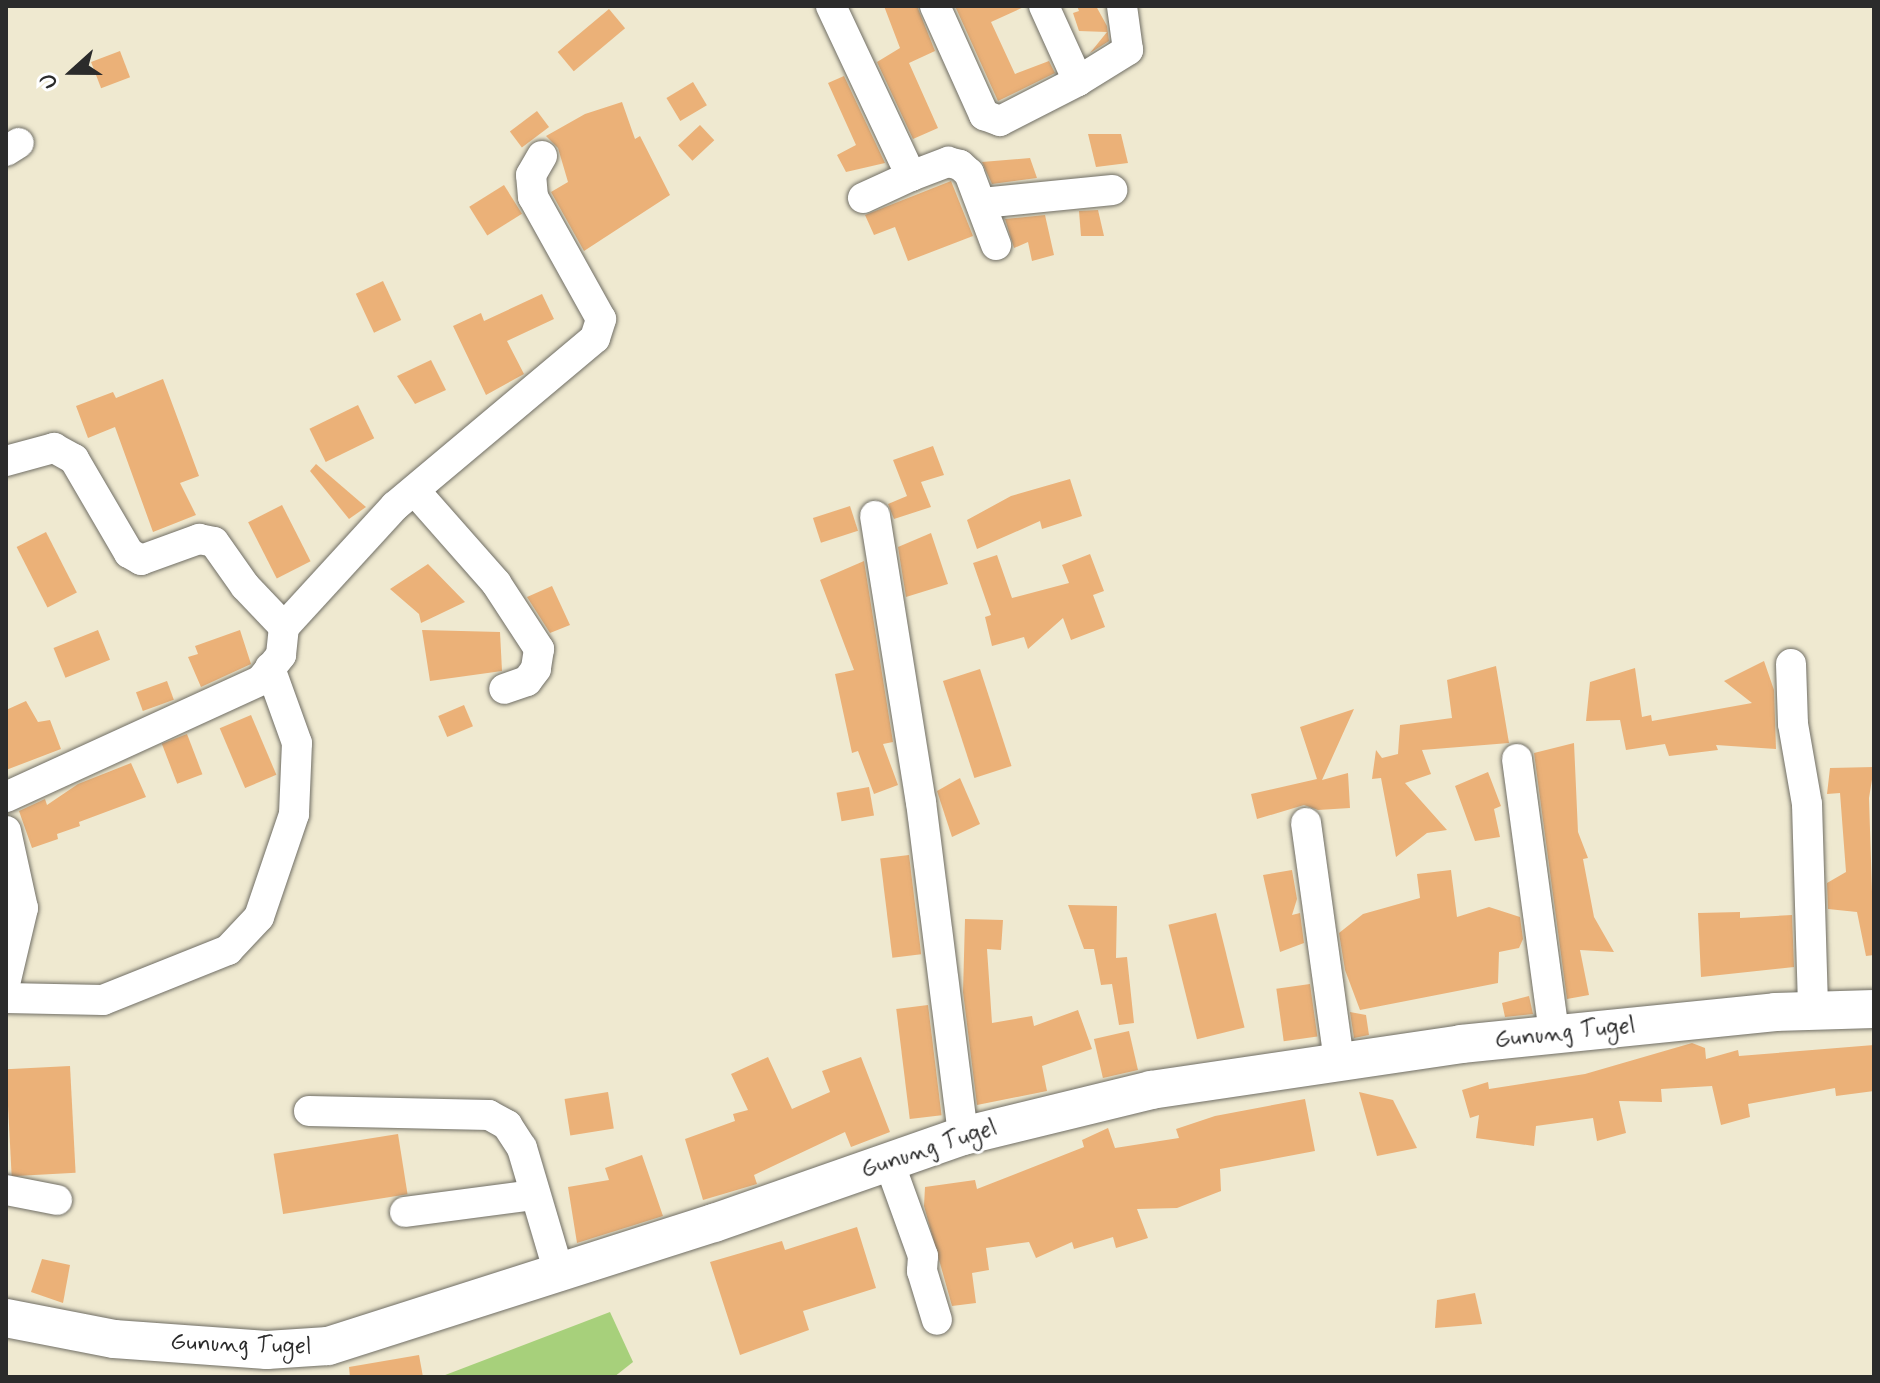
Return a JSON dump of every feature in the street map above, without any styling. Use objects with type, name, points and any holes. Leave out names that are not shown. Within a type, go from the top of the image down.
[{"type":"main road","name":"Gunung Tugel","points":[[6,1318],[114,1339],[300,1350],[400,1327],[963,1136],[1151,1090],[1339,1061],[1554,1034],[1813,1011],[1874,1009]]},
{"type":"street","points":[[831,6],[911,176]]},
{"type":"street","points":[[935,6],[984,115],[992,120],[1078,81],[1128,50],[1122,6]]},
{"type":"street","points":[[1044,6],[1078,81]]},
{"type":"street","points":[[6,797],[261,680],[281,655],[284,627],[415,491],[600,333],[601,319],[533,197],[531,175],[542,156]]},
{"type":"street","points":[[863,198],[948,162],[960,165],[982,203],[996,245]]},
{"type":"street","points":[[982,203],[1112,190]]},
{"type":"street","points":[[6,461],[54,448],[74,459],[129,553],[141,560],[199,539],[214,542],[245,586],[284,627]]},
{"type":"street","points":[[415,491],[496,583],[539,649],[536,669],[527,681],[504,689]]},
{"type":"street","points":[[875,516],[921,802],[963,1136]]},
{"type":"street","points":[[1791,664],[1793,724],[1807,804],[1813,1011]]},
{"type":"street","points":[[6,998],[103,1000],[228,950],[259,917],[294,814],[297,743],[270,668]]},
{"type":"street","points":[[1517,759],[1554,1034]]},
{"type":"street","points":[[1306,823],[1339,1061]]},
{"type":"street","points":[[6,831],[23,908],[6,980]]},
{"type":"street","points":[[309,1111],[489,1115],[507,1125],[522,1148],[559,1273]]},
{"type":"street","points":[[889,1162],[923,1256],[922,1271],[937,1320]]},
{"type":"street","points":[[6,1190],[57,1200]]},
{"type":"street","points":[[405,1212],[535,1195]]},
{"type":"green space","points":[[610,1312],[633,1362],[614,1377],[440,1377]]},
{"type":"building","points":[[884,6],[917,6],[935,51],[909,63],[938,128],[913,139],[877,62],[900,48]]},
{"type":"building","points":[[955,6],[1026,6],[991,22],[1015,74],[1049,61],[1055,73],[998,101]]},
{"type":"building","points":[[1077,6],[1096,6],[1107,26],[1109,41],[1090,53],[1107,32],[1079,31],[1073,13],[1079,11]]},
{"type":"building","points":[[609,9],[625,28],[574,71],[558,52]]},
{"type":"building","points":[[120,51],[130,77],[101,88],[91,62]]},
{"type":"building","points":[[844,76],[885,163],[846,172],[837,155],[856,145],[828,83]]},
{"type":"building","points":[[693,82],[707,105],[680,121],[666,98]]},
{"type":"building","points":[[622,102],[635,139],[640,136],[670,195],[584,251],[551,192],[568,182],[558,148],[546,136],[585,114]]},
{"type":"building","points":[[537,111],[549,127],[522,147],[510,131]]},
{"type":"building","points":[[700,125],[714,140],[692,161],[678,145]]},
{"type":"building","points":[[1088,134],[1121,134],[1128,163],[1096,167]]},
{"type":"building","points":[[1030,158],[1037,178],[992,184],[982,162]]},
{"type":"building","points":[[951,181],[973,236],[908,261],[895,227],[874,235],[865,215]]},
{"type":"building","points":[[504,185],[522,214],[487,236],[469,207]]},
{"type":"building","points":[[1098,210],[1104,236],[1081,236],[1079,211]]},
{"type":"building","points":[[1045,215],[1054,255],[1032,261],[1028,242],[1014,248],[1005,219]]},
{"type":"building","points":[[383,281],[401,320],[374,333],[356,294]]},
{"type":"building","points":[[542,294],[554,319],[507,341],[524,374],[486,395],[453,326],[481,313],[484,321]]},
{"type":"building","points":[[431,360],[446,390],[415,404],[397,376]]},
{"type":"building","points":[[163,379],[199,476],[180,483],[196,515],[153,532],[115,427],[88,438],[76,406],[113,392],[116,398]]},
{"type":"building","points":[[358,405],[374,438],[326,462],[309,429]]},
{"type":"building","points":[[933,446],[944,475],[921,482],[931,507],[894,519],[888,504],[907,496],[893,460]]},
{"type":"building","points":[[316,464],[366,507],[349,519],[310,471]]},
{"type":"building","points":[[1070,479],[1082,516],[1042,529],[1040,521],[977,549],[967,520],[1011,496]]},
{"type":"building","points":[[282,505],[311,561],[277,578],[248,522]]},
{"type":"building","points":[[850,506],[858,531],[821,543],[813,518]]},
{"type":"building","points":[[46,532],[77,593],[47,608],[17,547]]},
{"type":"building","points":[[931,533],[948,584],[906,597],[898,547]]},
{"type":"building","points":[[1090,554],[1104,591],[1093,595],[1105,627],[1071,640],[1063,618],[1028,649],[1024,637],[992,646],[985,617],[991,615],[973,563],[997,555],[1012,598],[1069,583],[1062,565]]},
{"type":"building","points":[[864,561],[893,742],[883,744],[898,785],[874,794],[858,751],[852,753],[835,674],[854,670],[820,580]]},
{"type":"building","points":[[428,564],[465,602],[421,623],[419,614],[390,589]]},
{"type":"building","points":[[552,586],[570,625],[550,633],[527,597]]},
{"type":"building","points":[[98,630],[110,660],[65,678],[53,648]]},
{"type":"building","points":[[240,630],[251,664],[201,687],[188,657],[198,654],[195,646]]},
{"type":"building","points":[[422,630],[500,632],[502,671],[430,681]]},
{"type":"building","points":[[1764,661],[1774,690],[1776,749],[1716,745],[1718,750],[1669,756],[1665,744],[1626,750],[1620,720],[1586,721],[1590,682],[1635,668],[1642,717],[1651,715],[1652,721],[1752,703],[1724,681]]},
{"type":"building","points":[[1496,666],[1509,743],[1422,750],[1431,774],[1405,783],[1447,830],[1427,833],[1396,857],[1381,778],[1372,779],[1376,750],[1382,758],[1398,754],[1400,725],[1452,718],[1447,680]]},
{"type":"building","points":[[980,669],[1012,766],[974,778],[943,681]]},
{"type":"building","points":[[167,681],[174,700],[143,711],[136,692]]},
{"type":"building","points":[[26,701],[38,722],[50,720],[61,749],[6,770],[6,710]]},
{"type":"building","points":[[464,705],[473,726],[447,737],[438,716]]},
{"type":"building","points":[[1354,709],[1322,780],[1348,773],[1350,808],[1318,810],[1304,805],[1257,819],[1251,794],[1317,779],[1300,727]]},
{"type":"building","points":[[251,715],[276,775],[245,788],[220,728]]},
{"type":"building","points":[[187,734],[202,774],[177,784],[162,744]]},
{"type":"building","points":[[1574,743],[1578,832],[1588,858],[1583,859],[1594,917],[1614,952],[1580,950],[1589,995],[1567,999],[1534,753]]},
{"type":"building","points":[[131,763],[146,797],[79,822],[80,826],[57,834],[58,839],[32,848],[19,811],[45,799],[47,805],[78,784]]},
{"type":"building","points":[[1874,767],[1869,798],[1874,955],[1866,956],[1857,912],[1828,909],[1827,883],[1846,872],[1840,793],[1827,794],[1830,768]]},
{"type":"building","points":[[1488,772],[1501,806],[1494,809],[1500,837],[1475,841],[1455,786]]},
{"type":"building","points":[[960,778],[980,824],[952,837],[937,791]]},
{"type":"building","points":[[869,787],[874,816],[842,821],[837,793]]},
{"type":"building","points":[[909,855],[921,954],[892,958],[880,859]]},
{"type":"building","points":[[1292,870],[1297,899],[1292,915],[1300,913],[1304,943],[1280,952],[1263,875]]},
{"type":"building","points":[[1451,870],[1457,917],[1489,907],[1520,917],[1523,939],[1519,948],[1499,952],[1498,983],[1360,1010],[1345,970],[1339,933],[1363,914],[1420,898],[1417,874]]},
{"type":"building","points":[[1068,905],[1117,906],[1116,958],[1127,957],[1134,1023],[1119,1025],[1112,984],[1101,985],[1094,949],[1084,949]]},
{"type":"building","points":[[1740,912],[1740,918],[1792,915],[1794,967],[1701,977],[1698,913]]},
{"type":"building","points":[[1216,913],[1245,1027],[1197,1039],[1168,925]]},
{"type":"building","points":[[965,919],[1003,920],[1001,950],[987,949],[992,1023],[1032,1016],[1034,1026],[1078,1010],[1092,1049],[1042,1066],[1047,1091],[977,1105],[963,992]]},
{"type":"building","points":[[1310,984],[1317,1036],[1284,1041],[1276,989]]},
{"type":"building","points":[[1529,996],[1533,1014],[1505,1017],[1502,1003]]},
{"type":"building","points":[[928,1005],[942,1115],[910,1119],[896,1009]]},
{"type":"building","points":[[1350,1012],[1366,1015],[1369,1035],[1354,1038]]},
{"type":"building","points":[[1129,1031],[1138,1070],[1103,1078],[1094,1039]]},
{"type":"building","points":[[1692,1043],[1705,1048],[1706,1059],[1738,1050],[1739,1056],[1874,1045],[1874,1091],[1836,1096],[1835,1088],[1748,1104],[1750,1117],[1721,1125],[1712,1086],[1661,1089],[1662,1102],[1619,1101],[1626,1133],[1597,1141],[1593,1118],[1536,1126],[1534,1146],[1476,1138],[1479,1115],[1470,1118],[1462,1090],[1488,1082],[1489,1089],[1585,1074]]},
{"type":"building","points":[[768,1057],[792,1109],[830,1092],[822,1071],[861,1057],[890,1132],[851,1147],[845,1132],[754,1175],[757,1184],[703,1200],[685,1139],[735,1121],[733,1114],[748,1110],[731,1074]]},
{"type":"building","points":[[70,1066],[76,1173],[12,1176],[6,1069]]},
{"type":"building","points":[[608,1092],[614,1129],[570,1135],[565,1099]]},
{"type":"building","points":[[1359,1092],[1393,1100],[1417,1148],[1377,1156]]},
{"type":"building","points":[[1305,1099],[1315,1151],[1220,1169],[1221,1191],[1177,1208],[1137,1209],[1148,1238],[1116,1248],[1113,1237],[1074,1249],[1072,1242],[1036,1258],[1029,1242],[986,1248],[989,1270],[972,1273],[976,1303],[952,1306],[924,1206],[925,1187],[975,1180],[977,1189],[1084,1147],[1082,1140],[1108,1128],[1115,1148],[1179,1138],[1176,1129],[1215,1116]]},
{"type":"building","points":[[398,1134],[408,1194],[283,1214],[274,1154]]},
{"type":"building","points":[[642,1155],[663,1216],[577,1243],[568,1187],[609,1180],[605,1168]]},
{"type":"building","points":[[857,1227],[876,1288],[803,1311],[809,1330],[740,1355],[710,1262],[782,1241],[785,1250]]},
{"type":"building","points":[[42,1259],[70,1265],[63,1303],[31,1292]]},
{"type":"building","points":[[1475,1293],[1482,1324],[1435,1328],[1437,1300]]},
{"type":"building","points":[[419,1355],[423,1377],[350,1377],[349,1367]]}]
